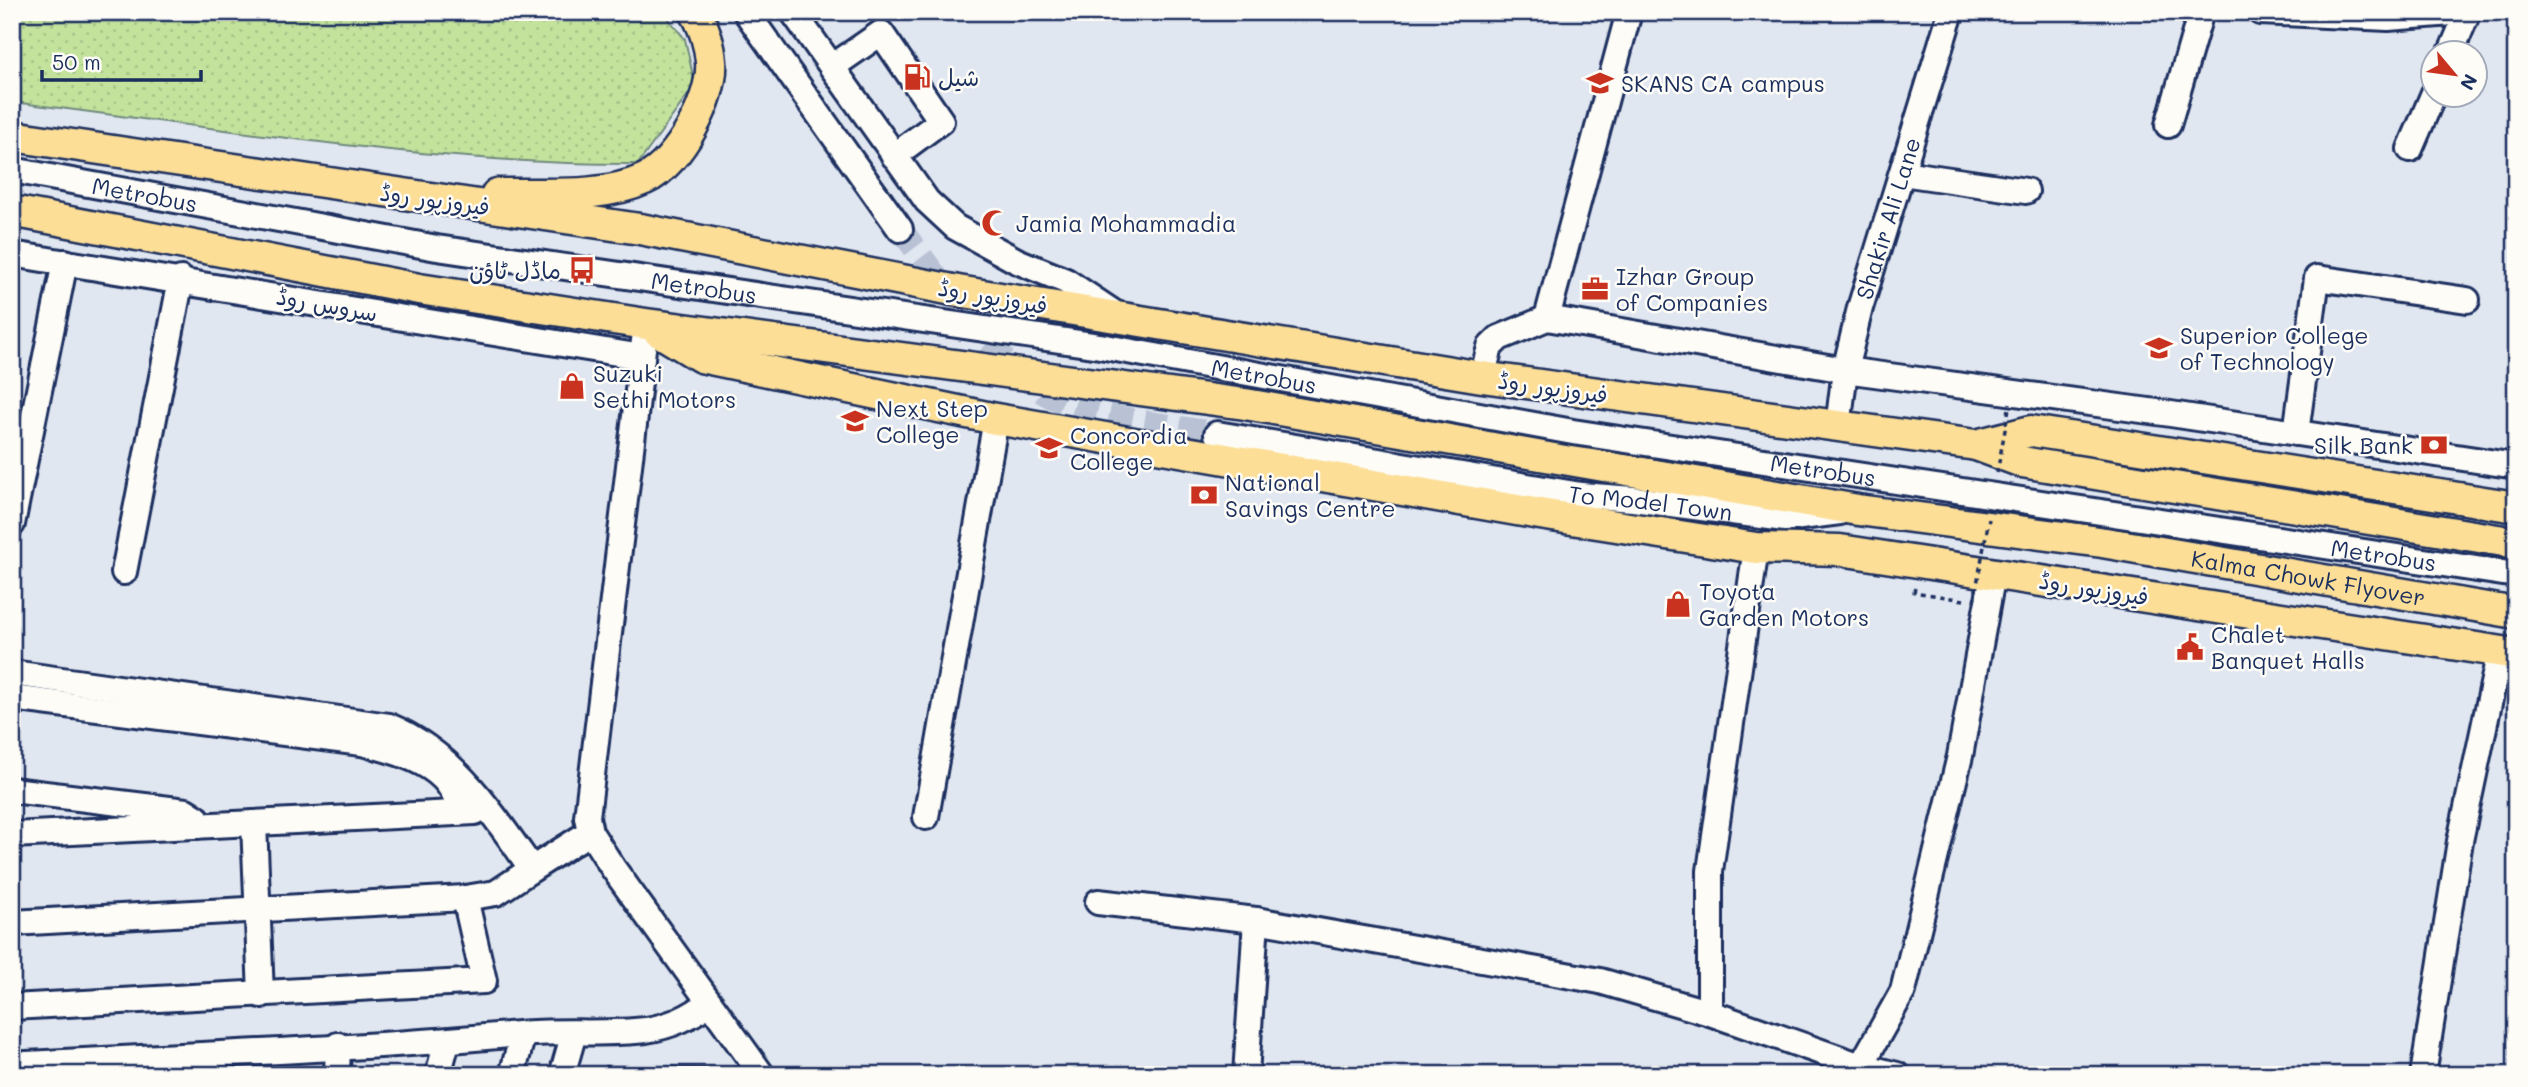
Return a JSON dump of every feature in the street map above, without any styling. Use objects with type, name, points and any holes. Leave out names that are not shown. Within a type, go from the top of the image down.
[{"type":"main road","points":[[416,197],[577,192],[613,189],[647,179],[677,150],[704,102],[712,64],[702,23],[695,12]]},
{"type":"main road","name":"فیروزپور روڈ","points":[[12,136],[640,229],[958,291],[1482,377],[1976,445],[2022,462],[2116,475],[2516,543]]},
{"type":"main road","name":"فیروزپور روڈ","points":[[12,211],[419,289],[646,324],[1245,404],[1858,510],[2102,542]]},
{"type":"main road","name":"فیروزپور روڈ","points":[[646,324],[701,357],[996,419],[1527,512],[1756,548],[1840,550],[2508,653]]},
{"type":"main road","name":"فیروزپور روڈ","points":[[1976,445],[2031,431],[2516,507]]},
{"type":"main road","name":"Kalma Chowk Flyover","points":[[2102,542],[2516,613]]},
{"type":"street","points":[[746,12],[900,229]]},
{"type":"street","points":[[1547,318],[1629,12]]},
{"type":"street","name":"Shakir Ali Lane","points":[[1838,427],[1845,370],[1951,12]]},
{"type":"street","points":[[2168,125],[2201,12]]},
{"type":"street","points":[[2260,12],[2388,15],[2467,12],[2457,38]]},
{"type":"street","points":[[803,16],[832,67],[927,201],[955,227],[1017,261],[1066,281],[1121,318]]},
{"type":"street","points":[[832,67],[881,33],[941,121],[894,156]]},
{"type":"street","points":[[2410,149],[2428,108]]},
{"type":"street","name":"Metrobus","points":[[12,170],[436,248],[1100,346],[1573,432],[2516,575]]},
{"type":"street","points":[[1902,173],[2026,191]]},
{"type":"street","name":"سروس روڈ","points":[[12,254],[181,279],[642,357]]},
{"type":"street","points":[[12,524],[65,262]]},
{"type":"street","points":[[2296,433],[2318,278],[2467,300]]},
{"type":"street","points":[[124,572],[181,279]]},
{"type":"street","points":[[1482,377],[1490,347],[1499,338],[1547,318],[1845,370],[2516,466]]},
{"type":"street","points":[[646,324],[587,797],[590,832],[708,1003],[762,1075]]},
{"type":"street","points":[[926,817],[996,419]]},
{"type":"street","points":[[1217,434],[1581,495]]},
{"type":"street","name":"To Model Town","points":[[1581,495],[1633,499],[1785,519],[1858,510]]},
{"type":"street","name":"To Model Town","points":[[1581,495],[1628,511],[1840,550]]},
{"type":"street","points":[[1710,1013],[1710,871],[1756,548]]},
{"type":"street","points":[[1861,1066],[1903,991],[1959,756],[1993,573]]},
{"type":"street","points":[[2423,1075],[2460,841],[2508,653]]},
{"type":"street","points":[[12,673],[389,726],[414,737],[437,754],[487,807],[532,869]]},
{"type":"street","points":[[12,698],[362,743],[393,750],[441,777],[454,791],[458,812]]},
{"type":"street","points":[[12,790],[186,811],[197,818],[197,826]]},
{"type":"street","points":[[12,835],[483,811],[487,807]]},
{"type":"street","points":[[254,823],[261,995]]},
{"type":"street","points":[[12,923],[465,898],[496,893],[590,832]]},
{"type":"street","points":[[12,1007],[484,981],[465,898]]},
{"type":"street","points":[[1098,902],[1256,920],[1600,981],[1710,1013],[1861,1066],[1897,1075]]},
{"type":"street","points":[[1247,1075],[1256,920]]},
{"type":"street","points":[[12,1065],[338,1045],[447,1042],[523,1034],[646,1030],[692,1016],[708,1003]]},
{"type":"street","points":[[562,1075],[574,1033]]},
{"type":"street","points":[[512,1075],[523,1034]]},
{"type":"street","points":[[438,1075],[447,1042]]},
{"type":"street","points":[[337,1075],[338,1045]]},
{"type":"path","points":[[1914,592],[1974,601]]},
{"type":"green space","points":[[12,12],[663,12],[685,39],[695,85],[638,164],[482,158],[325,143],[12,102]]},
{"type":"building","points":[[606,1066],[720,1068],[720,1075],[606,1075]]},
{"type":"building","points":[[456,1068],[480,1075],[454,1075]]},
{"type":"tunnel","points":[[900,229],[990,344],[1030,383],[1050,396],[1110,415],[1217,434]]},
{"type":"place","name":"شیل","points":[[917,77]]},
{"type":"place","name":"SKANS CA campus","points":[[1600,83]]},
{"type":"place","name":"Jamia Mohammadia","points":[[995,223]]},
{"type":"place","name":"ماڈل ٹاؤن","points":[[582,270]]},
{"type":"place","name":"Izhar Group of Companies","points":[[1595,289]]},
{"type":"place","name":"Superior College of Technology","points":[[2159,348]]},
{"type":"place","name":"Suzuki Sethi Motors","points":[[572,386]]},
{"type":"place","name":"Next Step College","points":[[855,421]]},
{"type":"place","name":"Silk Bank","points":[[2434,445]]},
{"type":"place","name":"Concordia College","points":[[1049,448]]},
{"type":"place","name":"National Savings Centre","points":[[1204,495]]},
{"type":"place","name":"Toyota Garden Motors","points":[[1678,604]]},
{"type":"place","name":"Chalet Banquet Halls","points":[[2190,647]]}]
